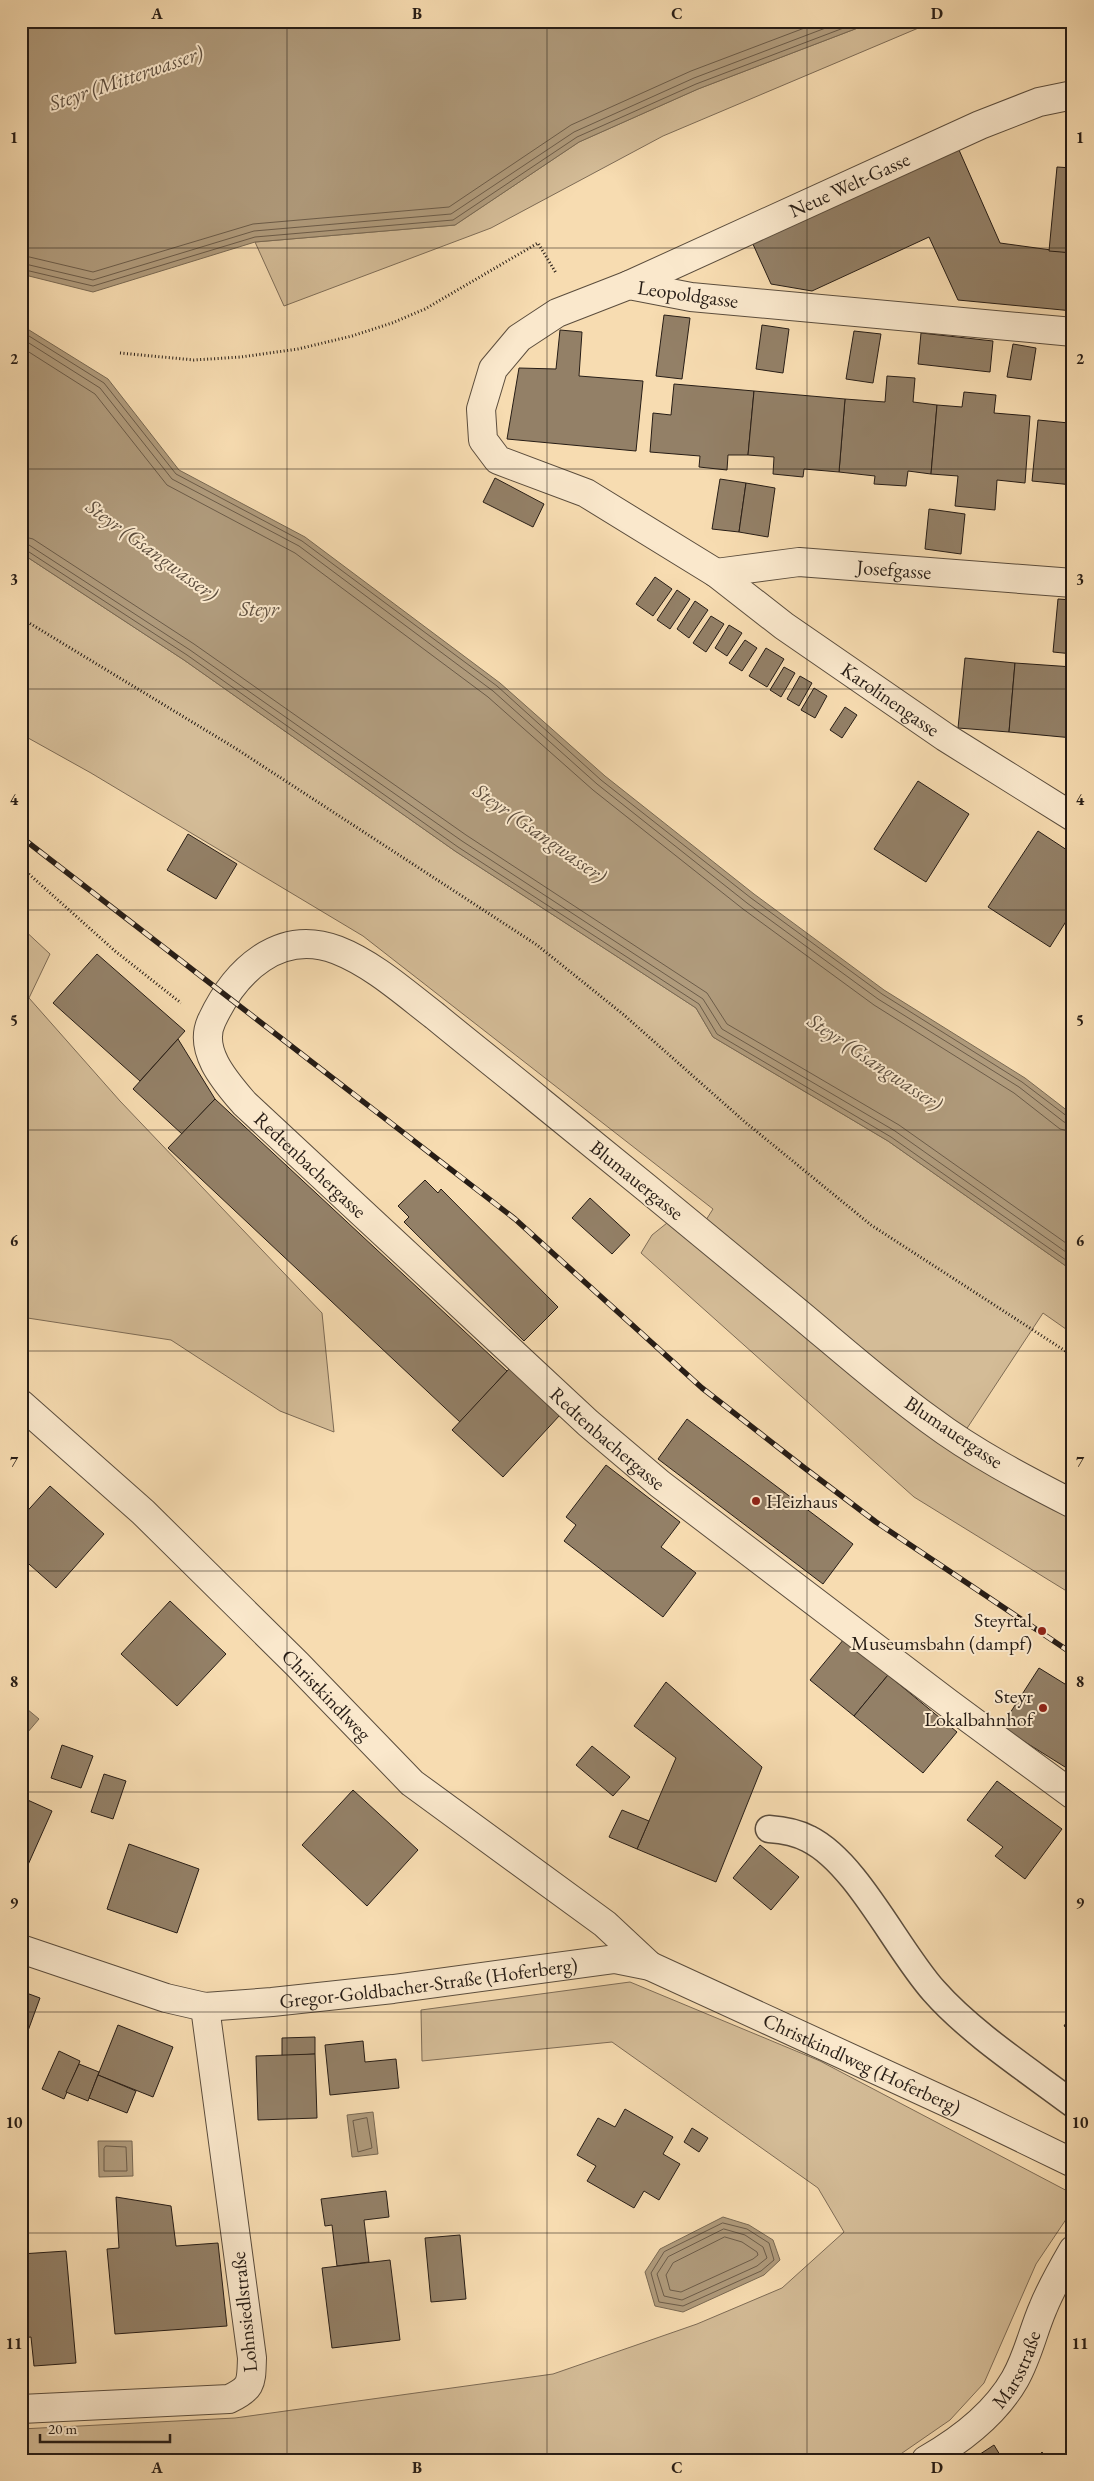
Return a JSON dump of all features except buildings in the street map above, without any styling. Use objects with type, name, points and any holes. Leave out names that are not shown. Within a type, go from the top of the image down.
[{"type":"street","name":"Neue Welt-Gasse","points":[[629,286],[980,125],[1039,102],[1073,95]]},
{"type":"street","name":"Leopoldgasse","points":[[716,573],[586,494],[498,460],[483,440],[481,409],[492,369],[519,338],[557,313],[629,286],[691,297],[1073,332]]},
{"type":"street","name":"Josefgasse","points":[[716,573],[800,562],[1073,583]]},
{"type":"street","name":"Karolinengasse","points":[[716,573],[784,626],[937,731],[1073,817]]},
{"type":"street","name":"Blumauergasse","points":[[209,1025],[224,994],[248,968],[274,950],[303,944],[336,950],[357,961],[410,996],[498,1066],[930,1421],[1015,1474],[1073,1504]]},
{"type":"street","name":"Redtenbachergasse","points":[[209,1025],[210,1049],[218,1074],[244,1103],[588,1423],[668,1489],[948,1703],[1073,1795]]},
{"type":"street","name":"Christkindlweg","points":[[21,1404],[143,1512],[297,1664],[412,1783],[605,1924],[650,1966]]},
{"type":"street","name":"Gregor-Goldbacher-Straße (Hoferberg)","points":[[21,1949],[166,1998],[205,2007],[393,1989],[615,1959],[650,1966]]},
{"type":"street","name":"Christkindlweg (Hoferberg)","points":[[650,1966],[970,2112],[1073,2163]]},
{"type":"street","name":"Lohnsiedlstraße","points":[[21,2409],[229,2399],[244,2392],[251,2382],[252,2358],[205,2007]]},
{"type":"street","name":"Marsstraße","points":[[926,2460],[946,2448],[989,2414],[1014,2380],[1030,2348],[1042,2308],[1073,2250]]},
{"type":"lane","points":[[769,1829],[791,1831],[811,1839],[830,1853],[848,1872],[934,1992],[966,2022],[1073,2104]]},
{"type":"path","points":[[120,353],[194,360],[241,357],[298,349],[352,336],[425,310],[538,242],[556,272]]},
{"type":"path","points":[[21,618],[235,748],[537,945],[624,1015],[745,1122],[872,1225],[1073,1356]]},
{"type":"path","points":[[21,867],[115,951],[209,1025]]},
{"type":"shaded area","points":[[876,21],[935,21],[663,136],[491,228],[284,306],[255,242],[455,225],[579,142],[698,89]]},
{"type":"shaded area","points":[[21,553],[184,660],[455,851],[696,1008],[713,1037],[888,1141],[1073,1271],[1073,1334],[1043,1313],[954,1448],[1073,1517],[1073,1595],[914,1497],[641,1253],[652,1235],[667,1223],[692,1242],[713,1209],[363,936],[91,773],[21,734]]},
{"type":"shaded area","points":[[21,927],[50,954],[29,998],[120,1101],[322,1313],[334,1432],[280,1411],[171,1340],[21,1317]]},
{"type":"shaded area","points":[[630,1982],[820,2061],[1073,2194],[1073,2209],[1036,2264],[984,2383],[950,2420],[892,2460],[21,2460],[21,2429],[235,2418],[553,2374],[697,2324],[782,2288],[844,2232],[818,2188],[612,2042],[422,2061],[421,2010]]},
{"type":"water","name":"Steyr (Mitterwasser)","points":[[21,21],[876,21],[698,89],[579,142],[455,225],[255,242],[93,292],[21,274]]},
{"type":"water","name":"Steyr","points":[[21,325],[108,379],[179,470],[305,537],[500,683],[605,776],[754,894],[884,990],[1025,1078],[1073,1115],[1073,1271],[888,1141],[713,1037],[696,1008],[455,851],[184,660],[21,553]]},
{"type":"water","points":[[21,1704],[39,1719],[21,1740]]},
{"type":"water","points":[[373,2112],[378,2154],[352,2157],[347,2115]]},
{"type":"water","points":[[98,2141],[132,2141],[133,2176],[99,2177]]},
{"type":"water","points":[[723,2217],[749,2225],[773,2240],[780,2260],[764,2275],[683,2312],[655,2306],[645,2272],[660,2249]]},
{"type":"railway","points":[[21,837],[515,1219],[702,1388],[802,1466],[876,1522],[1073,1654]]},
{"type":"place","name":"Heizhaus","points":[[756,1501]]},
{"type":"place","name":"Steyrtal Museumsbahn (dampf)","points":[[1042,1631]]},
{"type":"place","name":"Steyr Lokalbahnhof","points":[[1043,1708]]},
{"type":"water label","name":"Steyr (Gsangwasser)","points":[[152,550]]},
{"type":"water label","name":"Steyr (Gsangwasser)","points":[[540,833]]},
{"type":"water label","name":"Steyr (Gsangwasser)","points":[[875,1062]]}]
